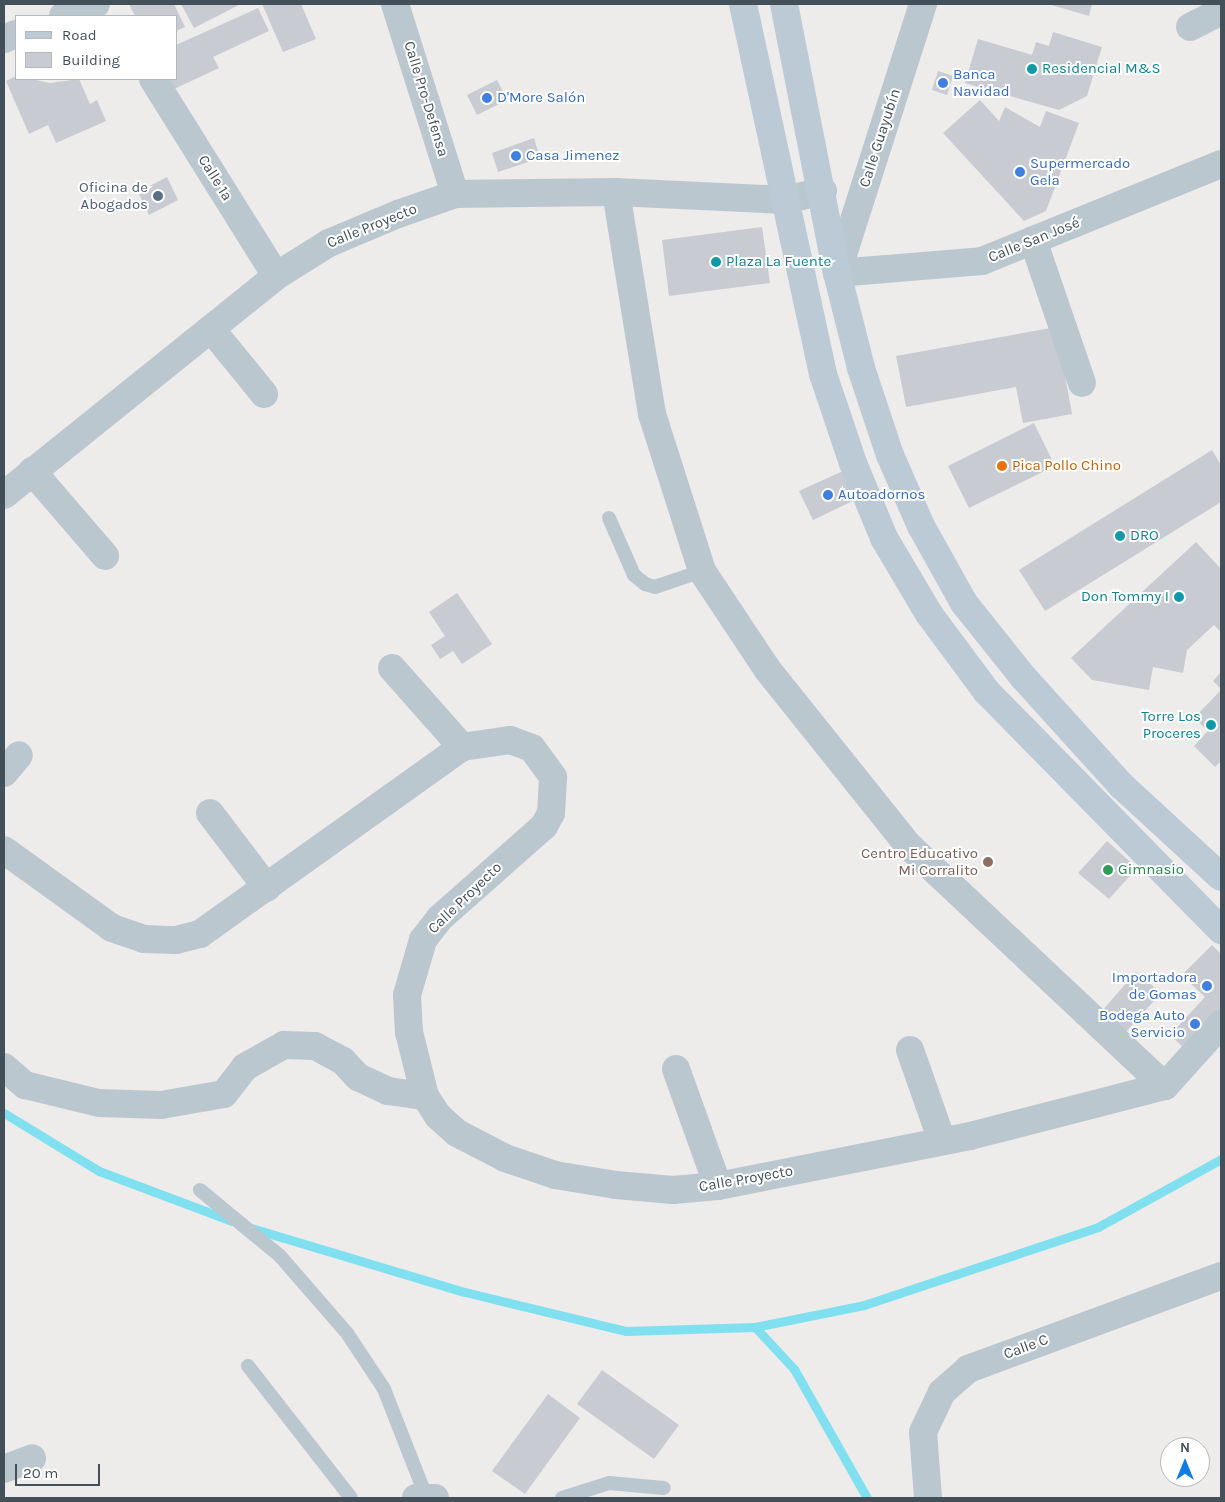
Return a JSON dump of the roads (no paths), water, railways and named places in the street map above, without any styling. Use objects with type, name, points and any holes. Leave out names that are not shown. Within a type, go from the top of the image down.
[{"type":"main road","points":[[743,4],[823,374],[852,463],[884,538],[929,614],[987,692],[1221,930]]},
{"type":"main road","points":[[784,4],[823,191],[837,273],[890,455],[921,526],[964,603],[1023,677],[1122,786],[1221,877]]},
{"type":"street","points":[[66,15],[96,4]]},
{"type":"street","points":[[107,4],[114,15]]},
{"type":"street","name":"Calle Pro-Defensa","points":[[395,4],[455,194]]},
{"type":"street","name":"Calle Guayubín","points":[[837,273],[923,4]]},
{"type":"street","points":[[1190,27],[1221,11]]},
{"type":"street","name":"Calle 1a","points":[[154,80],[276,276]]},
{"type":"street","name":"Calle San José","points":[[837,273],[982,261],[1221,164]]},
{"type":"street","name":"Calle Proyecto","points":[[4,495],[276,276],[329,243],[455,194],[616,192],[785,200],[823,191]]},
{"type":"street","points":[[616,192],[652,414],[702,571],[766,669],[909,846],[1165,1086],[1221,1024]]},
{"type":"street","points":[[1033,240],[1082,383]]},
{"type":"street","points":[[211,329],[264,394]]},
{"type":"street","points":[[32,471],[106,556]]},
{"type":"street","points":[[392,668],[462,747]]},
{"type":"street","name":"Calle Proyecto","points":[[4,850],[104,922],[144,939],[176,940],[200,934],[462,747],[510,740],[532,748],[546,761],[555,797],[544,826],[440,918],[423,940],[407,995],[409,1032],[425,1096],[438,1116],[457,1133],[505,1158],[555,1175],[673,1190],[718,1186],[942,1141],[1165,1086]]},
{"type":"street","points":[[210,812],[267,888]]},
{"type":"street","points":[[4,1067],[25,1085],[53,1092],[99,1103],[161,1105],[224,1094],[245,1067],[284,1045],[315,1046],[343,1061],[358,1077],[388,1091],[425,1096]]},
{"type":"street","points":[[910,1050],[942,1141]]},
{"type":"street","points":[[676,1069],[718,1186]]},
{"type":"street","name":"Calle C","points":[[928,1498],[923,1432],[942,1392],[968,1369],[1221,1276]]},
{"type":"street","points":[[4,1469],[32,1458]]},
{"type":"lane","points":[[609,518],[634,576],[645,584],[655,587],[702,571]]},
{"type":"lane","points":[[200,1190],[280,1256],[347,1333],[384,1389],[426,1497]]},
{"type":"lane","points":[[248,1366],[351,1498]]},
{"type":"lane","points":[[562,1498],[609,1483],[664,1488]]},
{"type":"waterway","points":[[4,1113],[99,1171],[232,1221]]},
{"type":"waterway","points":[[251,1228],[465,1292],[626,1331],[755,1327],[864,1305],[1098,1227],[1221,1159]]},
{"type":"waterway","points":[[755,1327],[794,1369],[867,1498]]},
{"type":"place","name":"Residencial M&S","points":[[1032,69]]},
{"type":"place","name":"Banca Navidad","points":[[943,83]]},
{"type":"place","name":"D'More Salón","points":[[487,98]]},
{"type":"place","name":"Casa Jimenez","points":[[516,156]]},
{"type":"place","name":"Supermercado Gela","points":[[1020,172]]},
{"type":"place","name":"Oficina de Abogados","points":[[158,196]]},
{"type":"place","name":"Plaza La Fuente","points":[[716,262]]},
{"type":"place","name":"Pica Pollo Chino","points":[[1002,466]]},
{"type":"place","name":"Autoadornos","points":[[828,495]]},
{"type":"place","name":"DRO","points":[[1120,536]]},
{"type":"place","name":"Don Tommy I","points":[[1179,597]]},
{"type":"place","name":"Torre Los Proceres","points":[[1211,725]]},
{"type":"place","name":"Centro Educativo Mi Corralito","points":[[988,862]]},
{"type":"place","name":"Gimnasio","points":[[1108,870]]},
{"type":"place","name":"Importadora de Gomas","points":[[1207,986]]},
{"type":"place","name":"Bodega Auto Servicio","points":[[1195,1024]]}]
